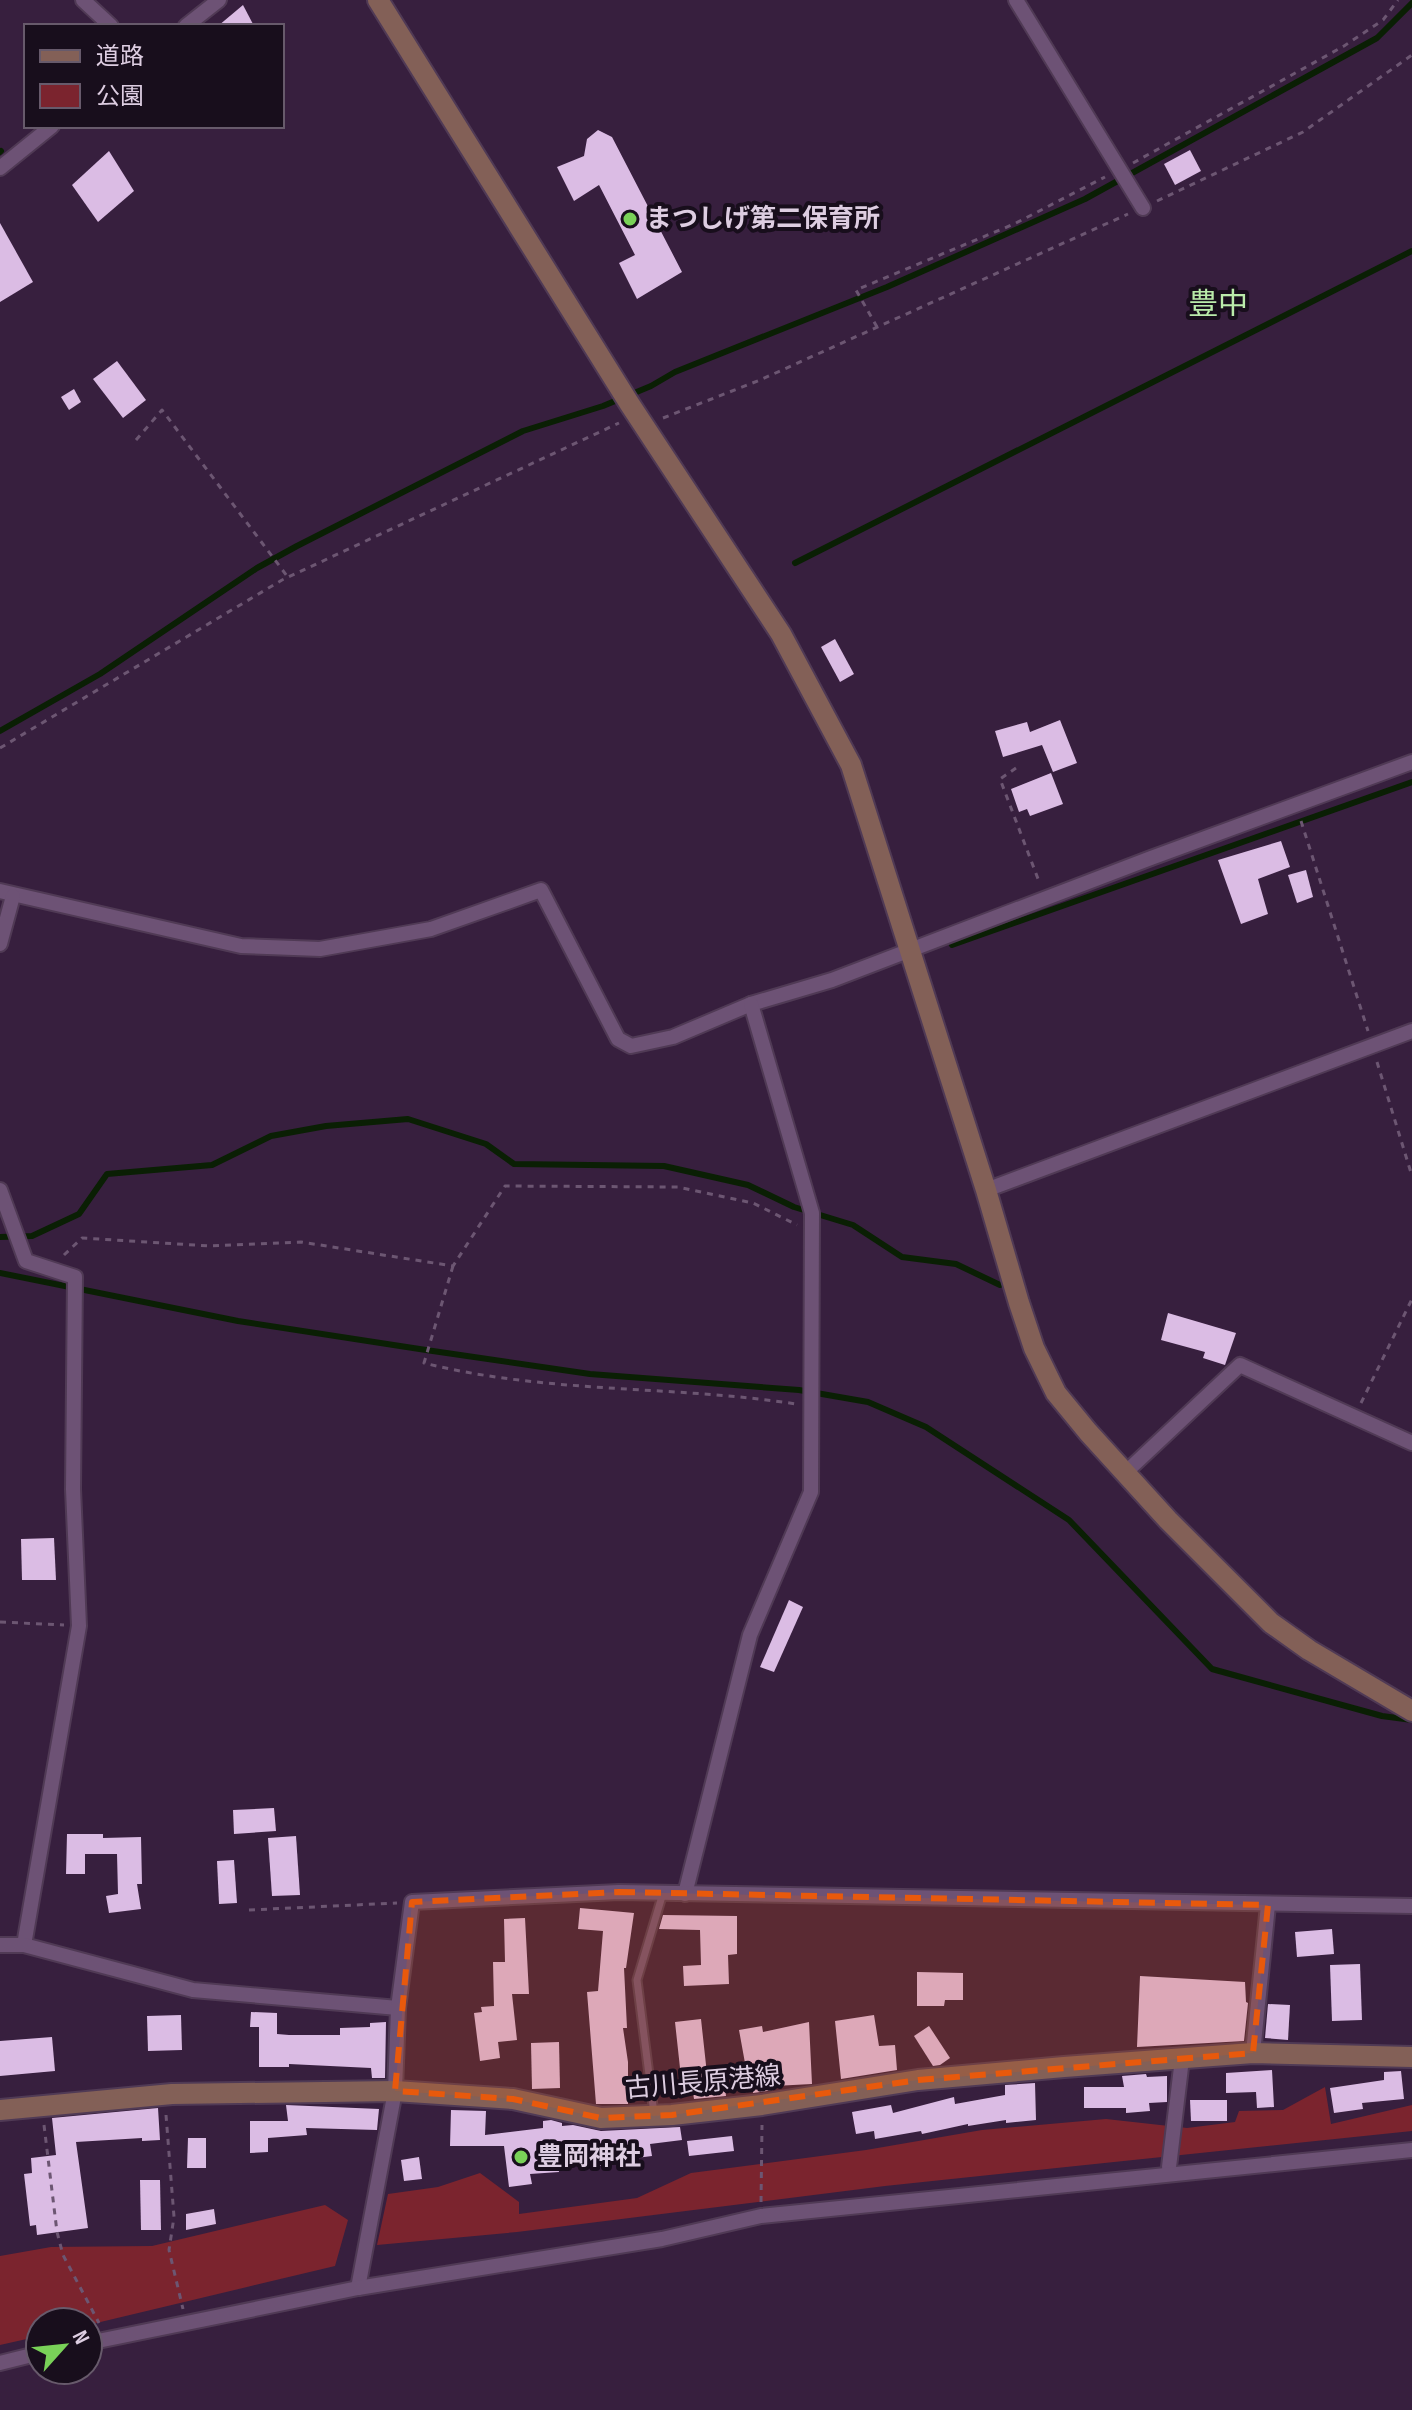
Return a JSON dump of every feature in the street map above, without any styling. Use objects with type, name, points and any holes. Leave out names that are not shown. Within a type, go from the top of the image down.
[{"type":"street","points":[[83,0],[109,24]]},
{"type":"street","points":[[189,24],[219,0]]},
{"type":"street","points":[[378,0],[637,414],[781,634],[851,765],[1029,1333],[1056,1393],[1125,1473],[1271,1623],[1309,1650],[1412,1711]]},
{"type":"street","points":[[1016,0],[1143,208]]},
{"type":"street","points":[[0,168],[50,128]]},
{"type":"street","points":[[0,944],[6,893],[241,946],[320,949],[431,929],[541,890],[618,1039],[631,1046],[673,1037],[751,1004],[832,980],[1045,897],[1412,762]]},
{"type":"street","points":[[685,1894],[750,1635],[811,1492],[812,1213],[751,1004]]},
{"type":"street","points":[[986,1190],[1412,1031]]},
{"type":"street","points":[[0,1190],[26,1261],[75,1277],[73,1489],[79,1626],[24,1945]]},
{"type":"street","points":[[1125,1473],[1240,1365],[1412,1443]]},
{"type":"street","points":[[358,2288],[395,2091],[398,2008],[412,1902],[619,1892],[1412,1906]]},
{"type":"street","points":[[1253,2053],[1268,1905]]},
{"type":"street","points":[[0,1945],[24,1945],[193,1990],[398,2008]]},
{"type":"street","name":"古川長原港線","points":[[0,2110],[164,2095],[395,2091],[513,2099],[601,2118],[762,2105],[918,2080],[1253,2053],[1412,2057]]},
{"type":"street","points":[[1169,2167],[1182,2059]]},
{"type":"street","points":[[104,2340],[358,2288],[662,2239],[761,2216],[1412,2150]]},
{"type":"street","points":[[0,2363],[24,2357]]},
{"type":"lane","points":[[654,2116],[637,1980],[663,1893]]},
{"type":"path","points":[[877,327],[856,290],[1014,224],[1120,170],[1344,46],[1383,20],[1398,0]]},
{"type":"path","points":[[0,748],[288,577],[637,414],[656,421],[760,380],[1143,208],[1303,132],[1412,55]]},
{"type":"path","points":[[136,440],[162,410],[288,577]]},
{"type":"path","points":[[1016,768],[1000,779],[1045,897]]},
{"type":"path","points":[[1296,804],[1412,1176]]},
{"type":"path","points":[[810,1402],[521,1382],[424,1363],[453,1266],[505,1186],[678,1187],[753,1203],[811,1231]]},
{"type":"path","points":[[49,1269],[82,1238],[210,1246],[301,1242],[453,1266]]},
{"type":"path","points":[[1354,1417],[1412,1299]]},
{"type":"path","points":[[0,1622],[79,1626]]},
{"type":"path","points":[[249,1910],[412,1902]]},
{"type":"path","points":[[164,2095],[174,2217],[169,2250],[185,2315]]},
{"type":"path","points":[[761,2216],[762,2105]]},
{"type":"path","points":[[41,2106],[57,2232],[63,2255],[91,2306]]},
{"type":"highlighted area","points":[[619,1892],[1268,1905],[1253,2053],[918,2080],[672,2115],[601,2118],[513,2099],[395,2091],[412,1902]]},
{"type":"green space","points":[[1325,2087],[1331,2124],[1412,2105],[1412,2131],[885,2186],[517,2232],[377,2245],[388,2194],[438,2187],[480,2173],[519,2202],[519,2214],[637,2198],[691,2173],[866,2150],[982,2130],[1106,2119],[1187,2128],[1235,2122],[1239,2111],[1283,2110]]},
{"type":"green space","points":[[325,2205],[348,2220],[335,2266],[104,2321],[104,2306],[24,2306],[24,2340],[0,2345],[0,2256],[51,2247],[152,2246]]},
{"type":"building","points":[[243,5],[253,24],[220,24]]},
{"type":"building","points":[[598,130],[612,137],[682,272],[637,299],[619,263],[635,255],[599,185],[574,201],[557,167],[584,156],[587,139]]},
{"type":"building","points":[[1190,150],[1201,171],[1175,185],[1164,164]]},
{"type":"building","points":[[109,151],[134,191],[98,222],[72,185]]},
{"type":"building","points":[[0,223],[33,282],[0,302]]},
{"type":"building","points":[[117,361],[146,400],[123,418],[93,379]]},
{"type":"building","points":[[74,389],[81,402],[69,410],[61,397]]},
{"type":"building","points":[[835,639],[854,674],[840,682],[821,647]]},
{"type":"building","points":[[1060,720],[1077,763],[1053,772],[1042,745],[1003,757],[995,731],[1027,722],[1030,732]]},
{"type":"building","points":[[1051,773],[1063,804],[1030,816],[1027,809],[1019,812],[1011,789]]},
{"type":"building","points":[[1281,841],[1290,867],[1258,879],[1268,914],[1241,924],[1218,860]]},
{"type":"building","points":[[1306,870],[1313,897],[1297,903],[1288,875]]},
{"type":"building","points":[[1168,1313],[1236,1333],[1225,1365],[1203,1358],[1205,1352],[1161,1340]]},
{"type":"building","points":[[54,1538],[56,1580],[22,1580],[21,1539]]},
{"type":"building","points":[[789,1600],[803,1607],[774,1672],[760,1667]]},
{"type":"building","points":[[274,1808],[276,1831],[234,1834],[233,1810]]},
{"type":"building","points":[[67,1834],[103,1834],[103,1838],[141,1837],[142,1884],[137,1884],[141,1909],[109,1913],[106,1896],[118,1894],[117,1854],[85,1854],[85,1874],[66,1874]]},
{"type":"building","points":[[296,1836],[300,1895],[272,1896],[268,1838]]},
{"type":"building","points":[[234,1860],[237,1903],[219,1904],[217,1861]]},
{"type":"building","points":[[580,1908],[634,1913],[624,1968],[627,2028],[623,2028],[628,2062],[628,2104],[596,2104],[587,1992],[598,1991],[603,1931],[578,1929]]},
{"type":"building","points":[[663,1915],[737,1916],[737,1954],[728,1955],[729,1984],[684,1986],[683,1966],[701,1965],[700,1930],[659,1929]]},
{"type":"building","points":[[525,1918],[529,1994],[512,1994],[517,2040],[498,2042],[500,2058],[480,2061],[474,2013],[482,2012],[481,2007],[494,2006],[493,1962],[505,1962],[504,1919]]},
{"type":"building","points":[[1332,1929],[1334,1954],[1297,1957],[1295,1932]]},
{"type":"building","points":[[1360,1964],[1362,2020],[1332,2021],[1330,1965]]},
{"type":"building","points":[[917,1972],[963,1973],[963,2000],[945,2000],[944,2006],[917,2006]]},
{"type":"building","points":[[1140,1976],[1245,1982],[1248,2003],[1244,2041],[1137,2047]]},
{"type":"building","points":[[1268,2004],[1290,2005],[1288,2040],[1265,2038]]},
{"type":"building","points":[[251,2012],[277,2013],[277,2034],[289,2035],[340,2035],[340,2028],[370,2027],[370,2023],[386,2022],[385,2078],[372,2078],[371,2068],[289,2064],[289,2067],[259,2067],[259,2027],[250,2027]]},
{"type":"building","points":[[181,2015],[182,2050],[148,2051],[147,2016]]},
{"type":"building","points":[[874,2015],[879,2046],[895,2045],[897,2070],[841,2079],[835,2021]]},
{"type":"building","points":[[701,2019],[707,2074],[723,2071],[726,2096],[694,2099],[689,2068],[680,2068],[675,2022]]},
{"type":"building","points":[[809,2022],[812,2084],[774,2086],[774,2090],[753,2093],[752,2062],[745,2063],[739,2030],[762,2026],[763,2032]]},
{"type":"building","points":[[929,2026],[950,2058],[940,2065],[933,2066],[914,2036]]},
{"type":"building","points":[[52,2037],[55,2071],[0,2076],[0,2041]]},
{"type":"building","points":[[559,2042],[560,2088],[532,2089],[531,2043]]},
{"type":"building","points":[[1272,2070],[1274,2107],[1257,2108],[1256,2092],[1226,2093],[1226,2073]]},
{"type":"building","points":[[1401,2071],[1404,2099],[1362,2103],[1363,2109],[1334,2113],[1330,2088],[1384,2080],[1384,2072]]},
{"type":"building","points":[[1146,2074],[1147,2077],[1167,2076],[1167,2102],[1149,2103],[1150,2111],[1126,2113],[1126,2108],[1084,2108],[1084,2087],[1124,2087],[1122,2076]]},
{"type":"building","points":[[1035,2083],[1036,2120],[968,2124],[922,2134],[921,2131],[875,2139],[874,2131],[856,2134],[852,2112],[891,2105],[893,2113],[954,2097],[955,2104],[1005,2095],[1005,2085]]},
{"type":"building","points":[[1190,2100],[1227,2100],[1227,2121],[1191,2121]]},
{"type":"building","points":[[286,2105],[379,2109],[377,2130],[306,2128],[307,2135],[268,2138],[268,2152],[250,2153],[250,2121],[288,2121]]},
{"type":"building","points":[[158,2108],[160,2140],[142,2141],[142,2138],[76,2142],[88,2228],[37,2235],[36,2225],[30,2226],[24,2174],[32,2173],[31,2158],[56,2155],[52,2118]]},
{"type":"building","points":[[451,2110],[486,2111],[485,2135],[543,2128],[543,2121],[551,2120],[562,2123],[562,2126],[601,2131],[680,2127],[682,2140],[650,2144],[652,2156],[613,2161],[614,2164],[597,2166],[596,2161],[558,2163],[559,2172],[530,2174],[532,2184],[509,2187],[504,2146],[450,2146]]},
{"type":"building","points":[[732,2136],[734,2151],[689,2156],[687,2141]]},
{"type":"building","points":[[188,2138],[206,2138],[206,2168],[187,2168]]},
{"type":"building","points":[[419,2157],[422,2179],[404,2181],[401,2160]]},
{"type":"building","points":[[140,2180],[160,2180],[161,2230],[141,2230]]},
{"type":"building","points":[[214,2209],[216,2224],[186,2230],[186,2214]]},
{"type":"waterway","points":[[0,731],[100,674],[257,568],[297,546],[523,431],[603,406],[651,386],[675,372],[887,287],[1085,199],[1377,38],[1412,3]]},
{"type":"waterway","points":[[795,563],[1412,251]]},
{"type":"waterway","points":[[952,945],[1412,782]]},
{"type":"waterway","points":[[0,1237],[32,1236],[79,1214],[107,1174],[212,1165],[271,1136],[326,1126],[408,1119],[486,1144],[514,1164],[664,1166],[748,1185],[794,1207],[853,1225],[902,1257],[956,1264],[1000,1285]]},
{"type":"waterway","points":[[0,1273],[238,1321],[426,1350],[590,1374],[799,1390],[868,1402],[926,1427],[1069,1520],[1212,1669],[1382,1716],[1412,1720]]},
{"type":"place","name":"まつしげ第二保育所","points":[[630,219]]},
{"type":"place","name":"豊岡神社","points":[[521,2157]]},
{"type":"district","name":"豊中","points":[[1218,305]]}]
